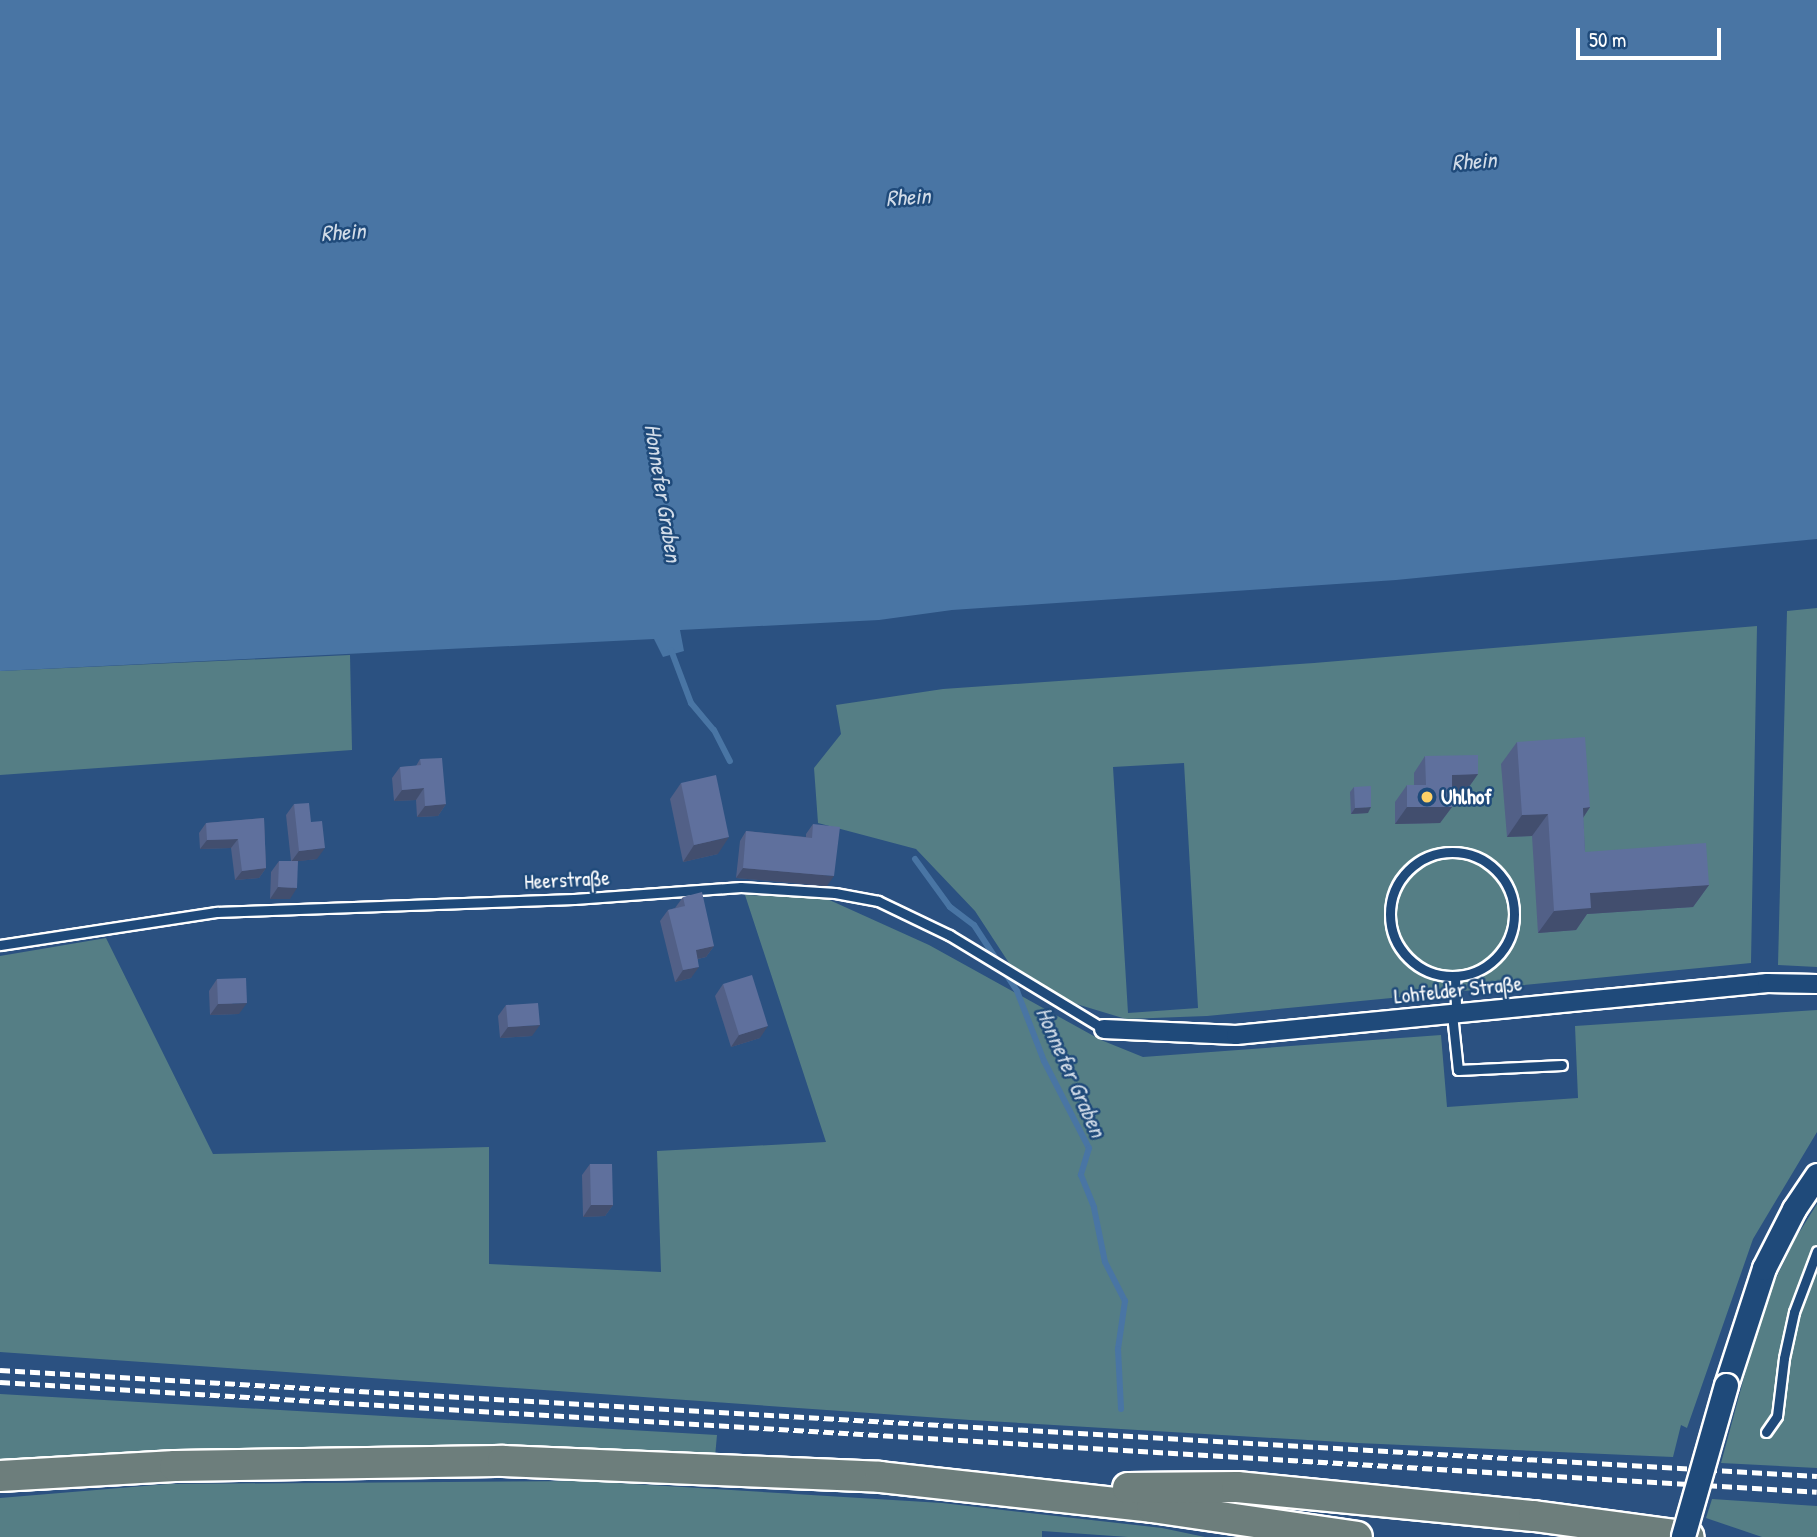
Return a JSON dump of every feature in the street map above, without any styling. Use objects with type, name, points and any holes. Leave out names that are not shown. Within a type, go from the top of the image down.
[{"type":"main road","points":[[0,1476],[175,1466],[503,1461],[880,1478],[1199,1513],[1357,1537]]},
{"type":"main road","points":[[1001,1490],[1237,1487],[1534,1516],[1685,1537]]},
{"type":"street","name":"Lohfelder Straße","points":[[1104,1028],[1236,1035],[1767,983],[1817,984]]},
{"type":"street","points":[[1685,1537],[1747,1315],[1772,1251],[1794,1209],[1817,1175]]},
{"type":"lane","points":[[1456,852],[1476,857],[1494,868],[1510,894],[1514,925],[1507,945],[1493,961],[1476,972],[1455,977],[1435,974],[1410,959],[1394,934],[1390,914],[1394,895],[1410,870],[1435,854],[1456,852]]},
{"type":"lane","name":"Heerstraße","points":[[0,945],[216,912],[574,899],[741,887],[835,893],[878,901],[948,935],[1019,980],[1104,1028]]},
{"type":"lane","points":[[1455,977],[1454,1014],[1458,1070],[1562,1065]]},
{"type":"lane","points":[[1766,1432],[1777,1416],[1784,1358],[1794,1312],[1817,1251]]},
{"type":"green space","points":[[1817,608],[1817,967],[1778,965],[1787,611]]},
{"type":"green space","points":[[1757,626],[1751,963],[1207,1016],[1126,1019],[1073,1003],[1009,963],[975,911],[916,849],[818,823],[814,768],[841,734],[836,705],[943,689],[1314,663]],"holes":[[[1184,763],[1198,1008],[1128,1013],[1113,767]]]},
{"type":"green space","points":[[350,655],[352,750],[0,775],[0,671]]},
{"type":"green space","points":[[745,895],[825,898],[929,945],[1101,1040],[1143,1057],[1441,1035],[1447,1107],[1578,1098],[1575,1026],[1817,1010],[1817,1132],[1753,1239],[1687,1428],[1681,1425],[1673,1457],[1358,1443],[970,1420],[0,1352],[0,956],[106,938],[213,1154],[489,1147],[489,1264],[661,1272],[657,1151],[826,1142]]},
{"type":"green space","points":[[1817,1204],[1817,1468],[1721,1463],[1764,1303],[1795,1239]]},
{"type":"green space","points":[[0,1394],[717,1435],[715,1457],[510,1446],[364,1446],[0,1460]]},
{"type":"green space","points":[[584,1481],[942,1503],[1162,1528],[1205,1537],[1128,1537],[1042,1531],[1042,1537],[0,1537],[0,1498],[168,1484]]},
{"type":"green space","points":[[1712,1499],[1817,1506],[1817,1537],[1762,1537],[1706,1518]]},
{"type":"water","name":"Rhein","points":[[0,0],[1817,0],[1817,539],[1396,580],[952,610],[879,620],[680,630],[684,651],[663,657],[654,639],[0,671]]},
{"type":"building","points":[[1585,737],[1590,807],[1583,808],[1585,852],[1706,843],[1709,885],[1590,893],[1591,908],[1554,911],[1548,814],[1522,815],[1517,742]]},
{"type":"building","points":[[1478,755],[1478,774],[1452,775],[1452,807],[1407,807],[1407,785],[1426,785],[1425,756]]},
{"type":"building","points":[[442,758],[446,804],[425,806],[424,788],[402,790],[400,767],[421,765],[420,759]]},
{"type":"building","points":[[716,775],[729,837],[694,845],[681,783]]},
{"type":"building","points":[[1371,786],[1371,807],[1355,808],[1354,787]]},
{"type":"building","points":[[309,803],[311,822],[322,821],[325,848],[299,851],[294,804]]},
{"type":"building","points":[[264,818],[266,868],[242,871],[238,839],[207,840],[206,823]]},
{"type":"building","points":[[813,824],[840,827],[834,876],[743,868],[746,831],[812,838]]},
{"type":"building","points":[[279,861],[298,861],[297,888],[278,887]]},
{"type":"building","points":[[702,892],[714,946],[696,950],[699,967],[683,970],[668,910],[685,906],[683,897]]},
{"type":"building","points":[[752,975],[768,1026],[739,1035],[723,984]]},
{"type":"building","points":[[246,978],[247,1003],[218,1004],[217,979]]},
{"type":"building","points":[[538,1003],[540,1025],[508,1027],[506,1005]]},
{"type":"building","points":[[590,1164],[612,1164],[613,1205],[591,1205]]},
{"type":"waterway","name":"Honnefer Graben","points":[[671,650],[691,703],[714,730],[730,761]]},
{"type":"waterway","name":"Honnefer Graben","points":[[915,859],[950,907],[974,925],[1017,991],[1044,1061],[1089,1148],[1081,1175],[1094,1208],[1105,1262],[1125,1301],[1118,1349],[1121,1409]]},
{"type":"railway","points":[[0,1370],[1817,1476]]},
{"type":"railway","points":[[0,1382],[1817,1492]]},
{"type":"place","name":"Uhlhof","points":[[1427,797]]}]
